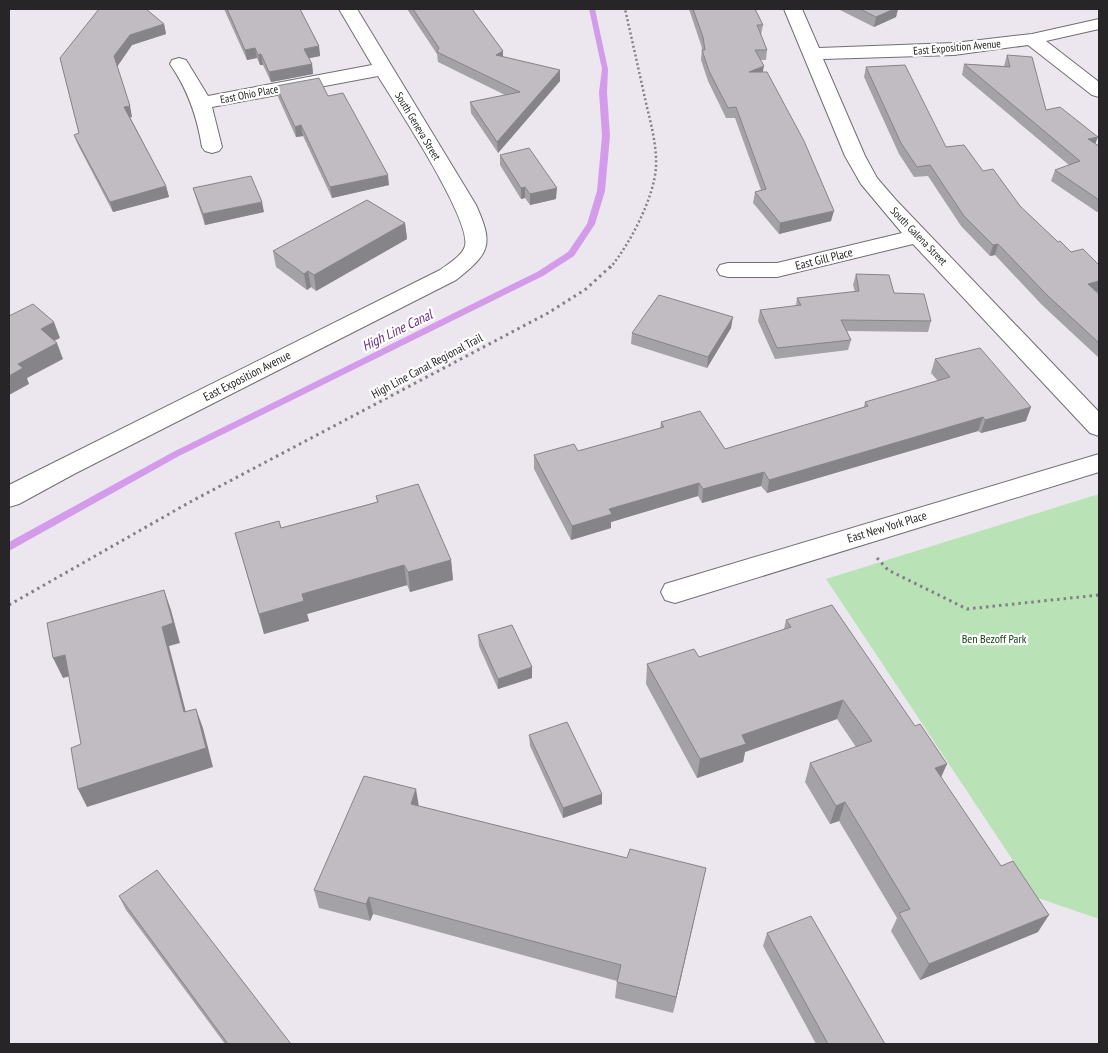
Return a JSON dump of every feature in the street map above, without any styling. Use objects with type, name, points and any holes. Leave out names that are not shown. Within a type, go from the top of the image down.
[{"type":"street","name":"South Geneva Street","points":[[348,9],[465,205],[477,233],[478,246]]},
{"type":"street","name":"South Galena Street","points":[[793,9],[861,168],[882,197],[1099,427]]},
{"type":"street","name":"East Exposition Avenue","points":[[812,54],[954,49],[1032,39],[1099,24]]},
{"type":"street","points":[[1032,39],[1099,91]]},
{"type":"street","name":"East Ohio Place","points":[[179,64],[190,78],[202,103],[208,120],[212,147]]},
{"type":"street","name":"East Ohio Place","points":[[202,103],[383,69]]},
{"type":"street","name":"East Gill Place","points":[[728,270],[777,270],[918,236]]},
{"type":"street","name":"East Exposition Avenue","points":[[9,497],[448,276],[470,259],[478,246]]},
{"type":"street","name":"East New York Place","points":[[675,592],[1099,462]]},
{"type":"path","name":"High Line Canal Regional Trail","points":[[9,605],[199,498],[548,312],[580,293],[608,270],[624,247],[650,198],[656,171],[649,116],[625,9]]},
{"type":"path","points":[[858,536],[888,570],[967,609],[1099,595]]},
{"type":"green space","name":"Ben Bezoff Park","points":[[1099,494],[1099,919],[1038,898],[826,579]]},
{"type":"building","points":[[99,9],[146,9],[164,24],[130,35],[114,56],[130,106],[124,107],[166,186],[110,202],[74,135],[79,133],[60,58]]},
{"type":"building","points":[[227,9],[300,9],[319,46],[304,49],[312,64],[269,72],[261,54],[258,55],[255,48],[245,50]]},
{"type":"building","points":[[413,9],[472,9],[503,51],[496,55],[560,70],[497,142],[470,102],[520,92],[437,52],[439,48]]},
{"type":"building","points":[[693,9],[755,9],[763,25],[757,25],[767,50],[755,50],[764,66],[749,72],[767,72],[804,141],[834,211],[780,223],[755,192],[766,189],[736,107],[728,108],[709,71],[702,50],[705,50],[703,37]]},
{"type":"building","points":[[860,9],[894,9],[876,17]]},
{"type":"building","points":[[1007,55],[1032,57],[1046,110],[1060,107],[1098,137],[1088,139],[1099,146],[1099,200],[1055,170],[1080,161],[964,64],[1010,67]]},
{"type":"building","points":[[905,65],[946,147],[964,145],[983,171],[993,169],[1020,206],[1058,242],[1060,241],[1071,252],[1083,249],[1099,265],[1099,281],[1088,284],[1099,294],[1099,343],[1046,294],[998,244],[993,245],[964,216],[930,165],[917,167],[901,143],[866,67]]},
{"type":"building","points":[[319,78],[328,96],[343,93],[388,175],[330,187],[301,125],[295,127],[276,86]]},
{"type":"building","points":[[529,148],[557,188],[530,194],[525,187],[521,188],[500,155]]},
{"type":"building","points":[[251,176],[262,202],[203,214],[193,188]]},
{"type":"building","points":[[367,200],[405,223],[314,275],[308,271],[304,274],[273,251]]},
{"type":"building","points":[[856,274],[889,275],[894,293],[924,294],[931,321],[841,320],[851,340],[777,348],[760,310],[801,305],[797,298],[859,291]]},
{"type":"building","points":[[659,295],[733,317],[708,357],[632,333]]},
{"type":"building","points":[[33,304],[54,322],[41,329],[57,343],[18,364],[23,368],[9,376],[9,316]]},
{"type":"building","points":[[980,348],[1031,407],[985,420],[983,417],[769,480],[764,472],[703,489],[699,483],[609,509],[612,514],[572,526],[534,455],[574,444],[578,451],[664,427],[661,422],[700,411],[725,449],[868,406],[865,402],[950,377],[935,359]]},
{"type":"building","points":[[418,484],[451,560],[408,572],[404,565],[302,594],[304,601],[259,614],[235,533],[279,521],[281,528],[378,502],[376,496]]},
{"type":"building","points":[[164,590],[173,623],[162,627],[184,712],[196,709],[206,748],[78,789],[71,748],[81,744],[65,655],[53,658],[47,623]]},
{"type":"building","points":[[832,605],[915,726],[920,724],[947,764],[935,768],[1001,866],[1013,861],[1049,915],[929,964],[899,913],[910,909],[845,802],[836,806],[810,763],[872,741],[843,700],[742,735],[746,744],[700,759],[647,664],[694,649],[699,657],[791,627],[786,620]]},
{"type":"building","points":[[512,625],[532,667],[498,679],[478,635]]},
{"type":"building","points":[[567,722],[602,794],[563,808],[529,735]]},
{"type":"building","points":[[364,776],[416,789],[411,804],[627,858],[630,849],[706,868],[676,997],[617,982],[621,965],[369,897],[366,904],[314,890]]},
{"type":"building","points":[[157,870],[291,1044],[228,1044],[119,896]]},
{"type":"building","points":[[811,916],[885,1044],[828,1044],[767,933]]},
{"type":"waterway","name":"High Line Canal","points":[[9,547],[176,454],[540,274],[571,254],[591,224],[601,191],[606,136],[603,92],[605,69],[592,9]]}]
